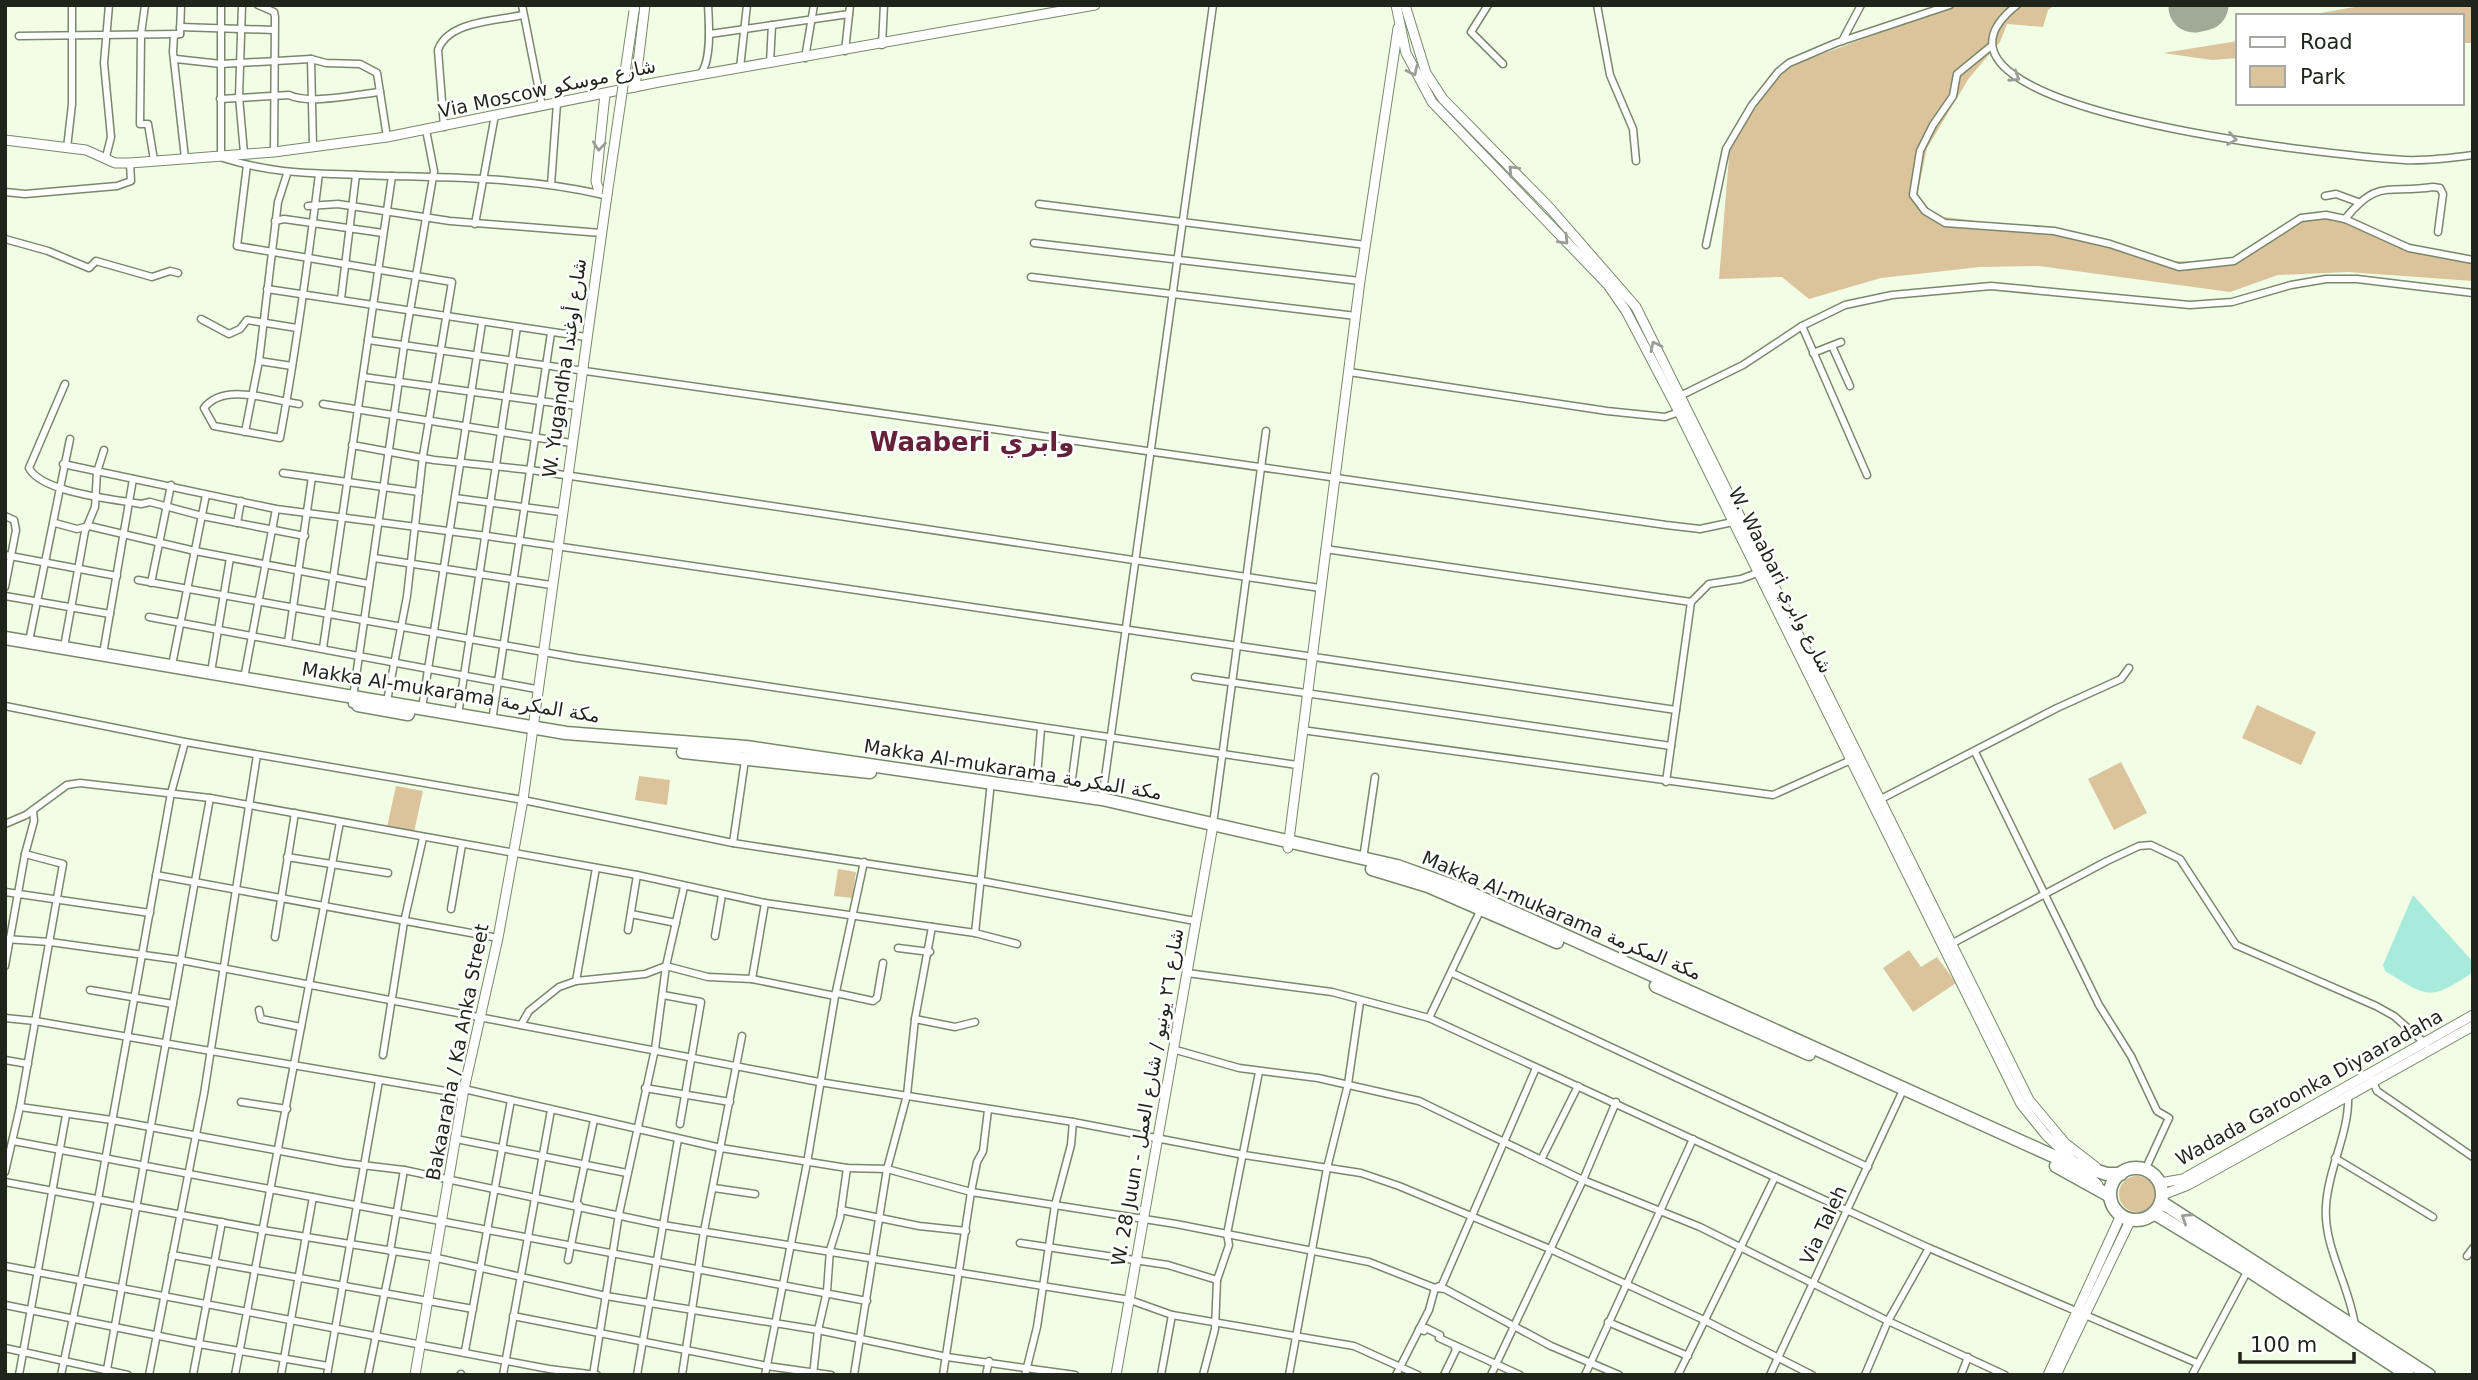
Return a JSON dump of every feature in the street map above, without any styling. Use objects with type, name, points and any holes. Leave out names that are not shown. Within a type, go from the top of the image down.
[{"type":"highway","name":"Makka Al-mukarama مكة المكرمة","points":[[5,638],[353,699],[387,701],[530,731],[746,747],[991,785],[1363,859],[1434,878],[1484,904],[1903,1092],[2078,1167],[2107,1174],[2121,1174]]},
{"type":"highway","name":"Makka Al-mukarama مكة المكرمة","points":[[5,645],[172,665],[530,731],[745,758],[1036,788],[1102,799],[1212,829]]},
{"type":"highway","name":"Makka Al-mukarama مكة المكرمة","points":[[1288,844],[1484,904]]},
{"type":"highway","name":"Makka Al-mukarama مكة المكرمة","points":[[1903,1092],[2065,1170],[2109,1195]]},
{"type":"highway","points":[[2159,1198],[2140,1220],[2126,1217],[2109,1195],[2114,1181],[2121,1174],[2133,1169],[2145,1170],[2159,1198],[2248,1270],[2408,1375]]},
{"type":"highway","points":[[2159,1198],[2429,1375]]},
{"type":"main road","points":[[635,87],[645,5]]},
{"type":"main road","name":"Via Moscow شارع موسكو","points":[[5,140],[68,148],[106,157],[115,163],[274,152],[444,127],[698,75],[882,45],[1095,5]]},
{"type":"main road","name":"W. Waabari شارع وابري","points":[[1396,5],[1404,14],[1426,73],[1443,99],[1549,207],[1629,296],[2029,1100],[2065,1143],[2107,1174]]},
{"type":"main road","name":"W. Yugandha شارع أوغندا","points":[[530,731],[634,8]]},
{"type":"main road","points":[[1288,844],[1360,281],[1404,14]]},
{"type":"main road","name":"W. Waabari شارع وابري","points":[[1404,14],[1401,39],[1410,66],[1432,102],[1608,285],[1626,311],[1679,412],[2021,1104],[2078,1167],[2109,1195]]},
{"type":"main road","points":[[605,93],[596,181],[598,188],[607,195]]},
{"type":"main road","name":"Bakaaraha / Ka Anka Street","points":[[415,1375],[444,1220],[464,1091],[498,938],[523,800],[530,731]]},
{"type":"main road","name":"W. 28 Juun - شارع ٢٦ يونيو / شارع العمل","points":[[1116,1375],[1176,1050],[1212,829]]},
{"type":"main road","name":"Wadada Garoonka Diyaaradaha","points":[[2159,1198],[2188,1185],[2346,1091],[2428,1046],[2473,1015]]},
{"type":"main road","name":"Wadada Garoonka Diyaaradaha","points":[[2428,1046],[2473,1026]]},
{"type":"main road","points":[[2048,1375],[2126,1217]]},
{"type":"main road","points":[[2056,1375],[2079,1315]]},
{"type":"street","points":[[68,148],[72,104],[72,5]]},
{"type":"street","points":[[106,157],[111,136],[104,63],[109,5]]},
{"type":"street","points":[[145,5],[141,37],[140,124],[148,124],[154,160]]},
{"type":"street","points":[[180,31],[181,5]]},
{"type":"street","points":[[221,5],[219,156],[288,174],[481,180],[551,185],[607,195]]},
{"type":"street","points":[[242,5],[239,97],[244,153]]},
{"type":"street","points":[[258,5],[274,12],[277,96],[274,152]]},
{"type":"street","points":[[522,5],[542,106]]},
{"type":"street","points":[[698,75],[705,69],[710,34],[708,5]]},
{"type":"street","points":[[740,68],[742,30],[747,5]]},
{"type":"street","points":[[805,58],[814,5]]},
{"type":"street","points":[[845,51],[850,5]]},
{"type":"street","points":[[882,45],[884,5]]},
{"type":"street","points":[[1102,799],[1213,5]]},
{"type":"street","points":[[1488,5],[1471,32],[1503,64]]},
{"type":"street","points":[[1597,5],[1610,75],[1633,130],[1636,161]]},
{"type":"street","points":[[1842,41],[1861,5]]},
{"type":"street","points":[[1706,245],[1726,149],[1752,105],[1778,72],[1789,63],[1842,41],[1950,5]]},
{"type":"street","points":[[2017,5],[1996,23],[1990,47],[1957,74],[1953,96],[1933,125],[1920,151],[1913,195],[1933,219],[1957,225],[2026,227],[2054,231],[2128,249],[2160,263],[2188,267],[2234,261],[2301,218],[2326,215],[2344,219],[2409,248],[2473,260]]},
{"type":"street","points":[[710,34],[849,14]]},
{"type":"street","points":[[444,127],[438,50],[442,39],[458,30],[523,15]]},
{"type":"street","points":[[770,64],[772,24]]},
{"type":"street","points":[[19,36],[141,37],[180,31],[274,30]]},
{"type":"street","points":[[180,31],[174,35],[185,158]]},
{"type":"street","points":[[1990,47],[2004,70],[2026,84],[2084,105],[2161,127],[2280,148],[2406,160],[2473,155]]},
{"type":"street","points":[[176,59],[221,64],[311,59],[326,63],[360,64],[374,69],[387,137]]},
{"type":"street","points":[[311,59],[313,147]]},
{"type":"street","points":[[220,99],[277,96],[312,99],[380,92]]},
{"type":"street","points":[[551,185],[557,103]]},
{"type":"street","points":[[475,224],[495,115]]},
{"type":"street","points":[[353,699],[388,450],[433,177],[426,130]]},
{"type":"street","points":[[5,192],[25,194],[117,186],[131,181],[130,163]]},
{"type":"street","points":[[247,165],[237,246],[417,274],[452,282],[423,456],[401,626],[387,701]]},
{"type":"street","points":[[245,432],[259,360],[275,221],[288,174]]},
{"type":"street","points":[[299,404],[286,402],[251,396],[223,394],[213,397],[204,408],[214,426],[280,438],[286,402],[292,366],[309,259],[312,207],[319,174]]},
{"type":"street","points":[[341,299],[356,175]]},
{"type":"street","points":[[323,648],[392,176]]},
{"type":"street","points":[[2344,219],[2358,202],[2374,190],[2440,188],[2443,194],[2438,232]]},
{"type":"street","points":[[2325,196],[2336,194],[2358,202]]},
{"type":"street","points":[[312,207],[333,204],[475,224],[601,233]]},
{"type":"street","points":[[1039,204],[1366,245]]},
{"type":"street","points":[[275,221],[284,219],[383,233]]},
{"type":"street","points":[[5,239],[48,251],[89,268],[96,261],[152,277],[170,271],[178,273]]},
{"type":"street","points":[[1034,243],[1360,281]]},
{"type":"street","points":[[1031,277],[1356,316]]},
{"type":"street","points":[[1680,396],[1743,365],[1802,326],[1858,301],[1973,287],[2190,304],[2232,302],[2291,285],[2326,279],[2357,279],[2473,293]]},
{"type":"street","points":[[267,289],[586,337]]},
{"type":"street","points":[[201,319],[229,334],[240,329],[247,320],[298,328]]},
{"type":"street","points":[[422,708],[482,323]]},
{"type":"street","points":[[1802,326],[1867,475]]},
{"type":"street","points":[[458,715],[517,327]]},
{"type":"street","points":[[492,721],[522,542],[551,333]]},
{"type":"street","points":[[368,340],[1700,529],[1733,522]]},
{"type":"street","points":[[1813,353],[1841,342]]},
{"type":"street","points":[[1832,346],[1850,386]]},
{"type":"street","points":[[259,360],[292,366]]},
{"type":"street","points":[[1349,372],[1607,411],[1665,416],[1679,412]]},
{"type":"street","points":[[363,377],[577,406]]},
{"type":"street","points":[[65,384],[29,468],[33,475],[60,488],[128,501],[150,502],[202,516],[305,536]]},
{"type":"street","points":[[323,404],[571,443]]},
{"type":"street","points":[[1212,829],[1266,431]]},
{"type":"street","points":[[29,641],[70,439]]},
{"type":"street","points":[[352,445],[1320,589]]},
{"type":"street","points":[[64,647],[96,495],[97,472],[104,450]]},
{"type":"street","points":[[63,464],[276,509],[486,536],[1676,710]]},
{"type":"street","points":[[283,473],[419,492]]},
{"type":"street","points":[[288,642],[301,571],[312,477]]},
{"type":"street","points":[[103,657],[133,479]]},
{"type":"street","points":[[151,583],[171,485]]},
{"type":"street","points":[[172,665],[206,495]]},
{"type":"street","points":[[455,498],[561,512]]},
{"type":"street","points":[[237,523],[240,501]]},
{"type":"street","points":[[244,678],[276,509]]},
{"type":"street","points":[[5,516],[14,520],[16,530],[5,587]]},
{"type":"street","points":[[55,523],[77,529],[89,526],[160,544],[369,584]]},
{"type":"street","points":[[1325,549],[1691,602]]},
{"type":"street","points":[[9,556],[117,576]]},
{"type":"street","points":[[211,672],[230,558]]},
{"type":"street","points":[[374,558],[551,585]]},
{"type":"street","points":[[1666,782],[1691,602],[1709,583],[1741,579],[1757,573]]},
{"type":"street","points":[[138,580],[541,652],[1041,729],[1297,765]]},
{"type":"street","points":[[5,596],[110,614]]},
{"type":"street","points":[[149,617],[536,689]]},
{"type":"street","points":[[1879,800],[2057,708],[2121,679],[2129,668]]},
{"type":"street","points":[[1195,677],[1671,746]]},
{"type":"street","points":[[5,706],[185,742],[523,800],[733,843],[982,881],[1195,922]]},
{"type":"street","points":[[1036,788],[1041,729]]},
{"type":"street","points":[[1302,730],[1773,795],[1851,760]]},
{"type":"street","points":[[1070,794],[1078,734]]},
{"type":"street","points":[[61,1375],[98,1200],[170,793],[185,742]]},
{"type":"street","points":[[1975,752],[2043,894],[2157,1111],[2169,1118],[2145,1170]]},
{"type":"street","points":[[149,1375],[225,969],[257,755]]},
{"type":"street","points":[[733,843],[745,758]]},
{"type":"street","points":[[1363,859],[1375,777]]},
{"type":"street","points":[[5,824],[33,810],[67,785],[80,783],[170,793],[250,804],[596,868],[765,903],[975,933],[1017,944]]},
{"type":"street","points":[[975,933],[991,785]]},
{"type":"street","points":[[107,1373],[120,1287],[152,1128],[210,798]]},
{"type":"street","points":[[5,966],[25,854],[34,821],[33,810]]},
{"type":"street","points":[[275,937],[295,813]]},
{"type":"street","points":[[235,1375],[340,822]]},
{"type":"street","points":[[383,1055],[404,922],[423,838]]},
{"type":"street","points":[[451,909],[461,845]]},
{"type":"street","points":[[1951,944],[2139,846],[2162,849],[2180,859],[2236,945],[2376,1006],[2428,1046]]},
{"type":"street","points":[[5,1172],[20,1107],[63,864],[25,854]]},
{"type":"street","points":[[287,857],[388,873]]},
{"type":"street","points":[[765,1375],[807,1163],[835,994],[855,914],[864,862]]},
{"type":"street","points":[[576,981],[596,868]]},
{"type":"street","points":[[156,875],[498,938]]},
{"type":"street","points":[[628,930],[637,876]]},
{"type":"street","points":[[5,1266],[421,1342],[548,1372],[595,1375],[635,1129],[655,1049],[666,966],[684,887]]},
{"type":"street","points":[[5,892],[59,897],[150,913]]},
{"type":"street","points":[[715,936],[722,895]]},
{"type":"street","points":[[752,979],[765,903]]},
{"type":"street","points":[[1429,1018],[1484,904]]},
{"type":"street","points":[[631,914],[676,923]]},
{"type":"street","points":[[854,1375],[887,1169],[907,1095],[915,1019],[930,952],[932,927]]},
{"type":"street","points":[[8,940],[50,942],[180,960],[391,998],[480,1019],[655,1049],[819,1082],[1073,1122],[1244,1155],[1361,1173],[1399,1186],[1550,1249],[1624,1286],[1704,1320],[1812,1375]]},
{"type":"street","points":[[898,948],[930,952]]},
{"type":"street","points":[[522,1026],[529,1011],[545,995],[576,981],[645,974],[666,966],[708,977],[752,979],[873,1001],[877,998],[883,963]]},
{"type":"street","points":[[1187,973],[1332,992],[1360,1002],[1429,1018],[1929,1248],[2079,1315],[2197,1363]]},
{"type":"street","points":[[1452,973],[1868,1167]]},
{"type":"street","points":[[90,990],[173,1004]]},
{"type":"street","points":[[663,995],[701,1002],[680,1124]]},
{"type":"street","points":[[1291,1374],[1327,1168],[1348,1084],[1360,1002]]},
{"type":"street","points":[[259,1010],[261,1019],[302,1027]]},
{"type":"street","points":[[5,1018],[167,1043],[295,1068],[464,1091],[720,1148],[807,1163],[887,1169],[971,1192],[1143,1219],[1369,1262],[1435,1288],[1445,1289],[1514,1326],[1619,1375]]},
{"type":"street","points":[[915,1019],[955,1027],[975,1023]]},
{"type":"street","points":[[682,1375],[697,1270],[742,1036]]},
{"type":"street","points":[[1176,1050],[1207,1061],[1259,1072],[1348,1084],[1419,1101],[1501,1143],[1583,1180],[1744,1247],[1888,1321],[2005,1375]]},
{"type":"street","points":[[5,1060],[28,1064]]},
{"type":"street","points":[[1435,1288],[1443,1285],[1501,1143],[1536,1068]]},
{"type":"street","points":[[1203,1375],[1215,1322],[1217,1280],[1228,1245],[1227,1234],[1259,1072]]},
{"type":"street","points":[[2371,1078],[2377,1091],[2473,1157]]},
{"type":"street","points":[[327,1375],[348,1243],[379,1081]]},
{"type":"street","points":[[1541,1160],[1578,1086]]},
{"type":"street","points":[[645,1088],[730,1102]]},
{"type":"street","points":[[2346,1091],[2349,1110],[2335,1158],[2325,1208],[2338,1272],[2356,1328]]},
{"type":"street","name":"Via Taleh","points":[[1770,1375],[1903,1092]]},
{"type":"street","points":[[466,1351],[500,1149],[511,1100]]},
{"type":"street","points":[[241,1102],[287,1109]]},
{"type":"street","points":[[1491,1375],[1583,1180],[1616,1102]]},
{"type":"street","points":[[20,1107],[112,1119],[404,1170],[663,1225],[1130,1300],[1172,1315],[1354,1346],[1418,1375]]},
{"type":"street","points":[[503,1375],[551,1110]]},
{"type":"street","points":[[943,1375],[961,1274],[976,1162],[983,1151],[988,1110]]},
{"type":"street","points":[[19,1375],[66,1115]]},
{"type":"street","points":[[568,1260],[594,1120]]},
{"type":"street","points":[[1026,1371],[1043,1288],[1055,1205],[1071,1145],[1073,1122]]},
{"type":"street","points":[[456,1139],[627,1173]]},
{"type":"street","points":[[637,1375],[678,1139]]},
{"type":"street","points":[[1584,1375],[1693,1139]]},
{"type":"street","points":[[13,1141],[60,1152],[444,1220],[697,1270],[827,1291],[867,1301]]},
{"type":"street","points":[[2335,1158],[2433,1217]]},
{"type":"street","points":[[813,1373],[818,1330],[827,1291],[830,1250],[841,1210],[847,1168]]},
{"type":"street","points":[[368,1375],[386,1293],[404,1170]]},
{"type":"street","points":[[1678,1375],[1744,1247],[1775,1177]]},
{"type":"street","points":[[5,1182],[263,1230],[436,1258],[606,1296],[818,1330],[947,1357],[989,1361],[1026,1371],[1075,1375]]},
{"type":"street","points":[[714,1188],[755,1194]]},
{"type":"street","points":[[281,1375],[313,1197]]},
{"type":"street","points":[[841,1210],[966,1231]]},
{"type":"street","points":[[192,1375],[212,1262],[222,1222]]},
{"type":"street","points":[[1020,1242],[1168,1265],[1217,1280]]},
{"type":"street","points":[[1865,1375],[1888,1321],[1929,1248]]},
{"type":"street","points":[[2467,1256],[2473,1248]]},
{"type":"street","points":[[172,1255],[473,1310]]},
{"type":"street","points":[[2192,1375],[2248,1270]]},
{"type":"street","points":[[1396,1375],[1429,1310],[1435,1288]]},
{"type":"street","points":[[5,1305],[241,1352],[328,1366]]},
{"type":"street","points":[[1161,1375],[1172,1315]]},
{"type":"street","points":[[513,1316],[767,1366],[831,1375]]},
{"type":"street","points":[[1608,1322],[1688,1356]]},
{"type":"street","points":[[1419,1329],[1424,1331],[1426,1328],[1454,1345],[1520,1375]]},
{"type":"street","points":[[1444,1375],[1456,1350],[1454,1345]]},
{"type":"street","points":[[5,1348],[107,1373],[128,1375]]},
{"type":"street","points":[[1961,1375],[1968,1357]]},
{"type":"street","points":[[986,1375],[989,1361]]},
{"type":"green space","points":[[1954,5],[2055,5],[2048,10],[2043,27],[2007,24],[2000,42],[1969,78],[1927,148],[1917,196],[1936,216],[2067,232],[2158,261],[2227,262],[2295,219],[2343,217],[2408,247],[2473,258],[2473,281],[2348,272],[2278,275],[2230,292],[2039,266],[1980,267],[1881,278],[1809,299],[1782,277],[1719,279],[1730,145],[1782,69]]},
{"type":"green space","points":[[2366,5],[2473,5],[2473,43],[2464,43],[2464,14],[2315,14]]},
{"type":"green space","points":[[2236,41],[2236,58],[2212,60],[2163,53]]},
{"type":"green space","points":[[2257,705],[2316,732],[2301,765],[2242,738]]},
{"type":"green space","points":[[2121,762],[2147,813],[2114,830],[2088,779]]},
{"type":"green space","points":[[639,776],[670,780],[667,805],[635,800]]},
{"type":"green space","points":[[396,786],[423,791],[414,832],[387,827]]},
{"type":"green space","points":[[838,869],[856,872],[852,898],[834,896]]},
{"type":"green space","points":[[1909,950],[1921,967],[1937,957],[1956,983],[1913,1012],[1883,968]]},
{"type":"green space","points":[[2137,1176],[2150,1181],[2155,1194],[2150,1207],[2137,1212],[2124,1207],[2119,1194],[2124,1181]]},
{"type":"water","points":[[2413,895],[2473,962],[2473,972],[2437,992],[2420,991],[2385,971],[2383,965]]},
{"type":"runway","points":[[2194,7],[2203,5]]},
{"type":"district","name":"Waaberi وابري","points":[[972,442]]}]
